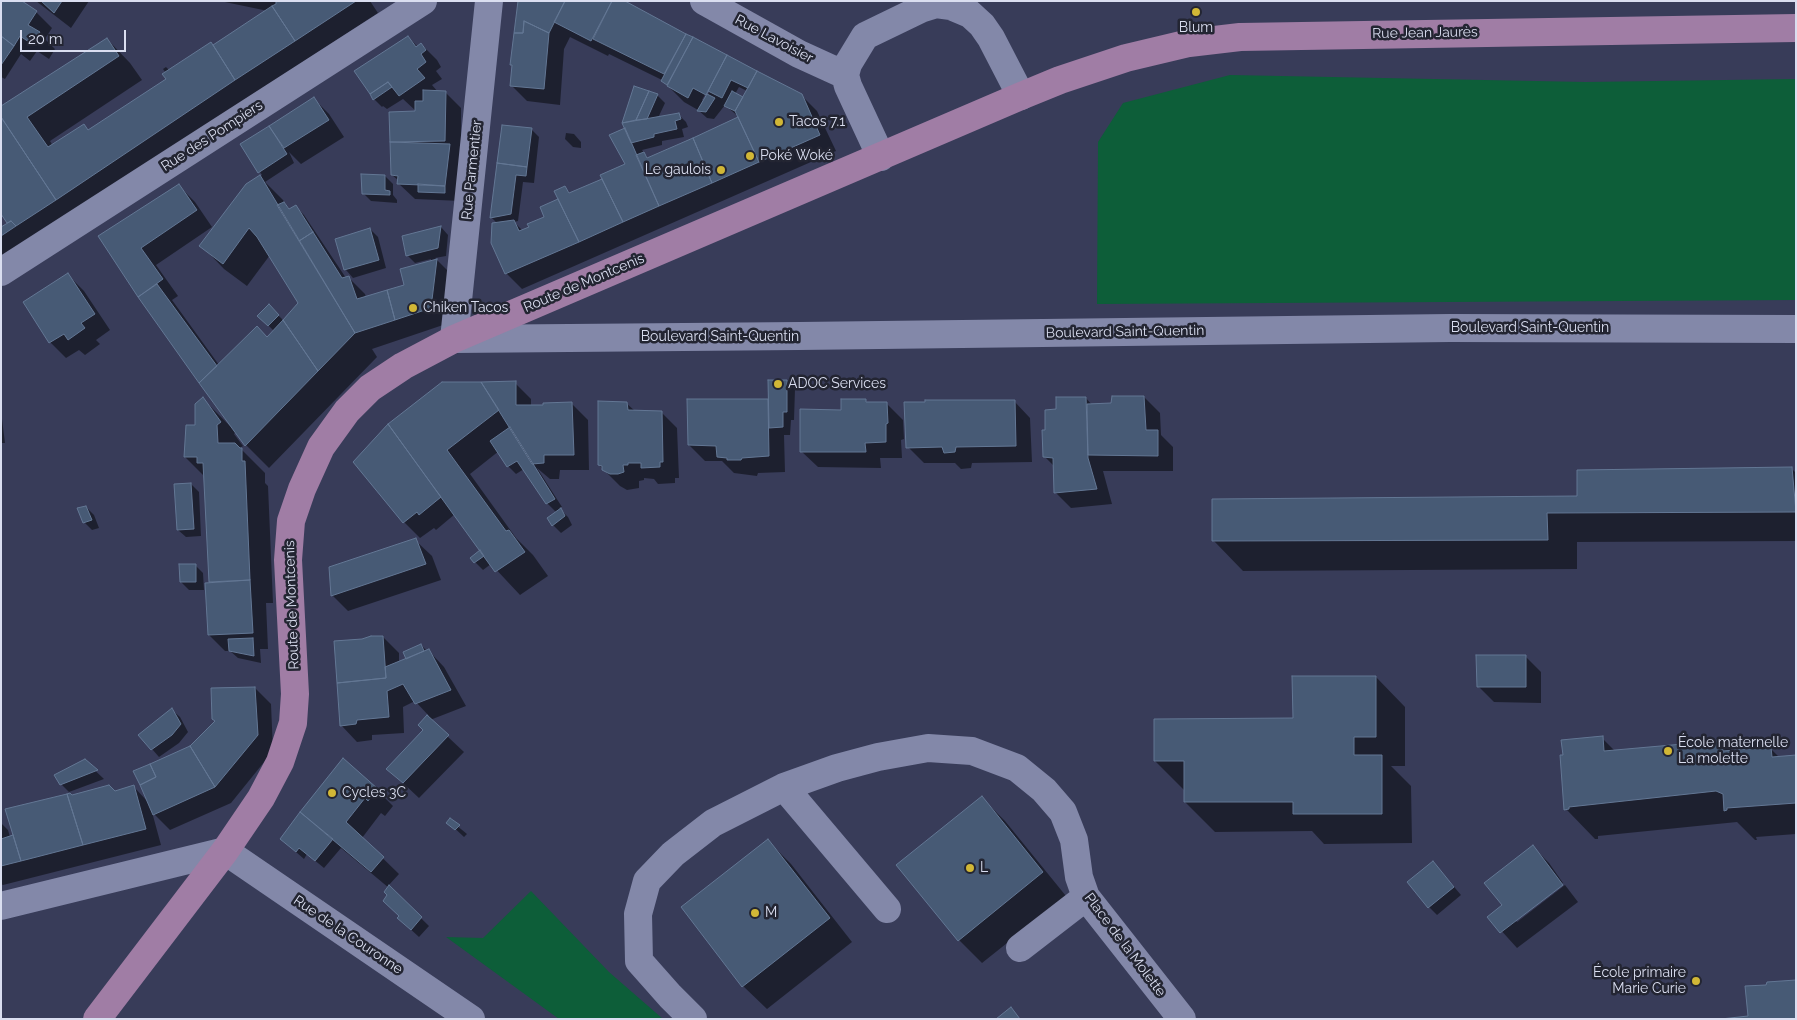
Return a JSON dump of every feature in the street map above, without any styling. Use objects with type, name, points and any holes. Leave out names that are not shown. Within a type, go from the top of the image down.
[{"type":"main road","name":"Rue Jean Jaurès","points":[[1020,96],[1060,80],[1144,53],[1189,42],[1240,37],[1796,28]]},
{"type":"main road","name":"Route de Montcenis","points":[[97,1019],[224,851],[261,798],[280,762],[293,723],[295,694],[288,560],[291,521],[302,489],[321,447],[347,411],[370,388],[403,366],[454,339],[1020,96]]},
{"type":"street","name":"Rue des Pompiers","points":[[1,272],[423,1]]},
{"type":"street","name":"Rue Parmentier","points":[[454,339],[489,1]]},
{"type":"street","name":"Rue Lavoisier","points":[[704,1],[799,54],[845,75]]},
{"type":"street","points":[[881,157],[848,86],[845,75],[848,64],[865,36],[923,8],[936,4],[973,8],[991,38],[1020,96]]},
{"type":"street","name":"Boulevard Saint-Quentin","points":[[454,339],[1450,328],[1796,329]]},
{"type":"street","name":"Place de la Molette","points":[[693,1019],[639,961],[638,914],[647,881],[673,854],[713,823],[784,787],[837,768],[878,757],[928,748],[972,751],[1017,768],[1044,790],[1063,812],[1074,840],[1079,878],[1086,898],[1182,1019]]},
{"type":"street","points":[[784,787],[887,909]]},
{"type":"street","points":[[1,906],[224,851]]},
{"type":"street","name":"Rue de la Couronne","points":[[224,851],[471,1019]]},
{"type":"street","points":[[1020,948],[1086,898]]},
{"type":"green space","points":[[1230,75],[1586,82],[1796,79],[1796,300],[1097,304],[1098,142],[1123,103]]},
{"type":"green space","points":[[531,891],[609,972],[663,1019],[559,1019],[446,937],[483,938]]},
{"type":"building","points":[[1,1],[22,1],[37,11],[28,25],[40,32],[32,44],[20,36],[14,46],[1,36]]},
{"type":"building","points":[[41,1],[62,1],[54,13]]},
{"type":"building","points":[[276,1],[356,1],[295,41],[272,6],[276,4]]},
{"type":"building","points":[[518,1],[565,1],[549,33],[524,21],[523,33],[514,33]]},
{"type":"building","points":[[565,1],[612,1],[591,41],[554,22]]},
{"type":"building","points":[[612,1],[625,1],[686,34],[664,74],[593,39]]},
{"type":"building","points":[[272,6],[295,41],[235,80],[213,45]]},
{"type":"building","points":[[524,21],[549,33],[544,89],[510,86],[512,65],[510,65],[514,33],[523,33]]},
{"type":"building","points":[[686,34],[693,37],[667,85],[661,81]]},
{"type":"building","points":[[1,36],[14,46],[1,65]]},
{"type":"building","points":[[408,36],[416,47],[421,43],[426,50],[421,54],[426,62],[417,69],[425,78],[399,96],[388,82],[370,94],[354,71]]},
{"type":"building","points":[[693,37],[727,55],[706,95],[693,88],[688,98],[667,86]]},
{"type":"building","points":[[107,38],[119,56],[27,117],[48,147],[84,124],[88,130],[166,79],[162,74],[211,42],[235,80],[56,200],[1,117],[1,106]]},
{"type":"building","points":[[727,55],[757,71],[748,88],[731,80],[722,98],[708,91]]},
{"type":"building","points":[[757,71],[802,94],[820,135],[759,162],[735,111]]},
{"type":"building","points":[[388,82],[392,87],[373,100],[370,94]]},
{"type":"building","points":[[634,86],[649,91],[636,120],[622,123]]},
{"type":"building","points":[[423,90],[446,91],[445,141],[390,142],[389,112],[415,111],[415,101],[423,101]]},
{"type":"building","points":[[649,91],[658,94],[647,119],[636,120]]},
{"type":"building","points":[[732,91],[743,97],[735,111],[724,106]]},
{"type":"building","points":[[707,94],[715,98],[706,112],[697,111]]},
{"type":"building","points":[[314,97],[329,120],[284,148],[269,126]]},
{"type":"building","points":[[679,113],[681,119],[675,121],[677,129],[654,134],[654,137],[631,143],[622,123]]},
{"type":"building","points":[[1,117],[56,200],[16,226],[11,221],[7,223],[1,214]]},
{"type":"building","points":[[738,117],[759,162],[712,183],[693,138]]},
{"type":"building","points":[[502,125],[532,128],[527,167],[497,163]]},
{"type":"building","points":[[269,126],[287,154],[258,173],[240,144]]},
{"type":"building","points":[[625,128],[659,206],[623,222],[600,175],[625,164],[609,135]]},
{"type":"building","points":[[693,138],[712,183],[659,206],[636,155],[644,152],[647,158]]},
{"type":"building","points":[[390,142],[450,144],[445,186],[397,184],[398,176],[391,175]]},
{"type":"building","points":[[497,163],[527,167],[526,176],[516,175],[511,214],[490,218]]},
{"type":"building","points":[[361,174],[385,175],[385,190],[390,191],[390,195],[362,194]]},
{"type":"building","points":[[260,175],[355,333],[318,371],[283,320],[298,303],[257,237],[249,228],[223,264],[199,246],[246,184]]},
{"type":"building","points":[[602,179],[623,222],[579,242],[554,191],[565,186],[569,193]]},
{"type":"building","points":[[179,184],[197,210],[141,248],[163,279],[138,297],[98,236]]},
{"type":"building","points":[[418,184],[445,186],[445,193],[418,192]]},
{"type":"building","points":[[558,199],[579,242],[505,274],[491,243],[492,223],[514,220],[519,231],[529,227],[527,224],[544,217],[540,207]]},
{"type":"building","points":[[284,202],[289,209],[296,205],[313,232],[299,241],[277,205]]},
{"type":"building","points":[[11,221],[16,226],[1,236],[1,227]]},
{"type":"building","points":[[441,226],[438,248],[406,256],[402,236]]},
{"type":"building","points":[[370,228],[379,260],[344,270],[335,239]]},
{"type":"building","points":[[313,232],[342,278],[349,276],[357,299],[387,290],[395,320],[355,333],[299,241]]},
{"type":"building","points":[[437,259],[431,308],[395,320],[387,290],[404,285],[400,269]]},
{"type":"building","points":[[68,273],[95,314],[81,323],[85,328],[68,340],[64,334],[49,343],[23,302]]},
{"type":"building","points":[[157,284],[217,366],[199,383],[138,297]]},
{"type":"building","points":[[269,304],[279,315],[268,326],[257,316]]},
{"type":"building","points":[[283,320],[318,371],[245,446],[199,383],[257,326],[267,337]]},
{"type":"building","points":[[768,380],[787,380],[787,412],[783,412],[783,427],[769,428]]},
{"type":"building","points":[[516,381],[516,405],[572,402],[574,455],[544,455],[544,463],[532,464],[481,382]]},
{"type":"building","points":[[442,382],[481,382],[499,410],[447,450],[506,531],[509,530],[525,552],[495,572],[388,424]]},
{"type":"building","points":[[1112,396],[1144,396],[1146,430],[1158,430],[1158,456],[1088,455],[1087,404],[1111,403]]},
{"type":"building","points":[[203,397],[221,422],[217,425],[218,443],[235,443],[242,448],[242,461],[245,461],[250,580],[209,582],[203,463],[197,463],[197,457],[184,457],[186,425],[195,425],[195,404]]},
{"type":"building","points":[[1056,397],[1086,397],[1088,458],[1097,489],[1054,493],[1053,458],[1043,457],[1042,430],[1045,430],[1045,410],[1056,409]]},
{"type":"building","points":[[687,399],[768,399],[769,456],[727,460],[727,458],[717,457],[716,446],[688,445]]},
{"type":"building","points":[[841,399],[866,399],[866,402],[887,402],[888,423],[886,424],[886,442],[865,443],[866,452],[800,452],[800,409],[841,410]]},
{"type":"building","points":[[925,400],[1015,400],[1016,446],[956,447],[955,452],[944,453],[942,447],[906,448],[904,402],[925,402]]},
{"type":"building","points":[[598,401],[627,402],[628,410],[662,411],[663,462],[660,462],[660,467],[641,468],[641,463],[628,463],[628,465],[623,465],[624,472],[618,474],[610,474],[602,470],[602,466],[598,465]]},
{"type":"building","points":[[388,424],[441,497],[419,515],[417,512],[403,523],[353,462]]},
{"type":"building","points":[[510,427],[555,499],[546,504],[517,461],[507,467],[490,441]]},
{"type":"building","points":[[1792,467],[1796,512],[1547,513],[1548,540],[1212,541],[1212,499],[1577,496],[1577,470]]},
{"type":"building","points":[[191,483],[194,529],[177,530],[174,484]]},
{"type":"building","points":[[86,506],[92,520],[83,523],[77,508]]},
{"type":"building","points":[[561,508],[565,516],[552,526],[547,518]]},
{"type":"building","points":[[416,538],[426,564],[331,596],[329,567]]},
{"type":"building","points":[[480,550],[484,556],[474,563],[470,558]]},
{"type":"building","points":[[179,564],[196,564],[196,582],[180,582]]},
{"type":"building","points":[[250,580],[253,633],[208,635],[205,583]]},
{"type":"building","points":[[371,636],[383,636],[386,678],[337,683],[334,641],[362,639]]},
{"type":"building","points":[[253,638],[254,656],[229,651],[228,639]]},
{"type":"building","points":[[421,644],[424,651],[406,659],[403,652]]},
{"type":"building","points":[[429,649],[451,690],[415,704],[403,684],[387,691],[389,717],[357,720],[356,724],[340,726],[337,683],[386,678],[385,667]]},
{"type":"building","points":[[1476,655],[1526,655],[1526,687],[1477,687]]},
{"type":"building","points":[[1292,676],[1376,676],[1376,737],[1354,737],[1354,755],[1382,755],[1382,814],[1293,814],[1293,802],[1184,802],[1184,761],[1154,761],[1154,719],[1293,718]]},
{"type":"building","points":[[255,687],[258,735],[215,787],[190,746],[215,721],[212,719],[211,688]]},
{"type":"building","points":[[172,708],[181,724],[172,735],[151,750],[138,735]]},
{"type":"building","points":[[427,715],[449,735],[403,783],[386,769],[423,730],[418,725]]},
{"type":"building","points":[[1603,736],[1604,751],[1722,739],[1723,751],[1771,747],[1772,757],[1796,755],[1796,803],[1727,808],[1724,811],[1723,794],[1716,791],[1569,807],[1569,809],[1564,810],[1560,755],[1563,755],[1561,740]]},
{"type":"building","points":[[190,746],[215,787],[153,815],[140,785],[156,777],[150,764]]},
{"type":"building","points":[[343,758],[378,789],[368,801],[365,798],[346,822],[384,857],[371,872],[300,812]]},
{"type":"building","points":[[85,759],[98,770],[60,785],[54,775]]},
{"type":"building","points":[[150,764],[156,777],[140,785],[133,771]]},
{"type":"building","points":[[109,785],[115,791],[134,785],[146,829],[83,845],[67,794],[70,793],[72,795]]},
{"type":"building","points":[[67,794],[83,845],[21,861],[5,809]]},
{"type":"building","name":"L","points":[[982,796],[1043,872],[958,941],[896,865]]},
{"type":"building","points":[[300,812],[333,839],[315,861],[299,848],[296,852],[280,839]]},
{"type":"building","points":[[450,818],[460,825],[455,830],[446,823]]},
{"type":"building","points":[[13,835],[21,861],[1,866],[1,839]]},
{"type":"building","name":"M","points":[[768,839],[830,918],[742,987],[681,907]]},
{"type":"building","points":[[1533,845],[1563,885],[1500,933],[1487,917],[1502,905],[1484,883]]},
{"type":"building","points":[[1433,861],[1454,887],[1428,908],[1407,882]]},
{"type":"building","points":[[389,885],[422,917],[411,930],[397,918],[399,916],[383,901],[387,895],[384,892]]},
{"type":"building","points":[[1796,980],[1796,1019],[1721,1019],[1748,1016],[1745,986]]},
{"type":"building","points":[[1011,1007],[1020,1019],[996,1019]]},
{"type":"place","name":"Blum","points":[[1196,12]]},
{"type":"place","name":"Tacos 7.1","points":[[779,122]]},
{"type":"place","name":"Poké Woké","points":[[750,156]]},
{"type":"place","name":"Le gaulois","points":[[721,170]]},
{"type":"place","name":"Chiken Tacos","points":[[413,308]]},
{"type":"place","name":"ADOC Services","points":[[778,384]]},
{"type":"place","name":"École maternelle La molette","points":[[1668,751]]},
{"type":"place","name":"Cycles 3C","points":[[332,793]]},
{"type":"place","name":"L","points":[[970,868]]},
{"type":"place","name":"M","points":[[755,913]]},
{"type":"place","name":"École primaire Marie Curie","points":[[1696,981]]}]
